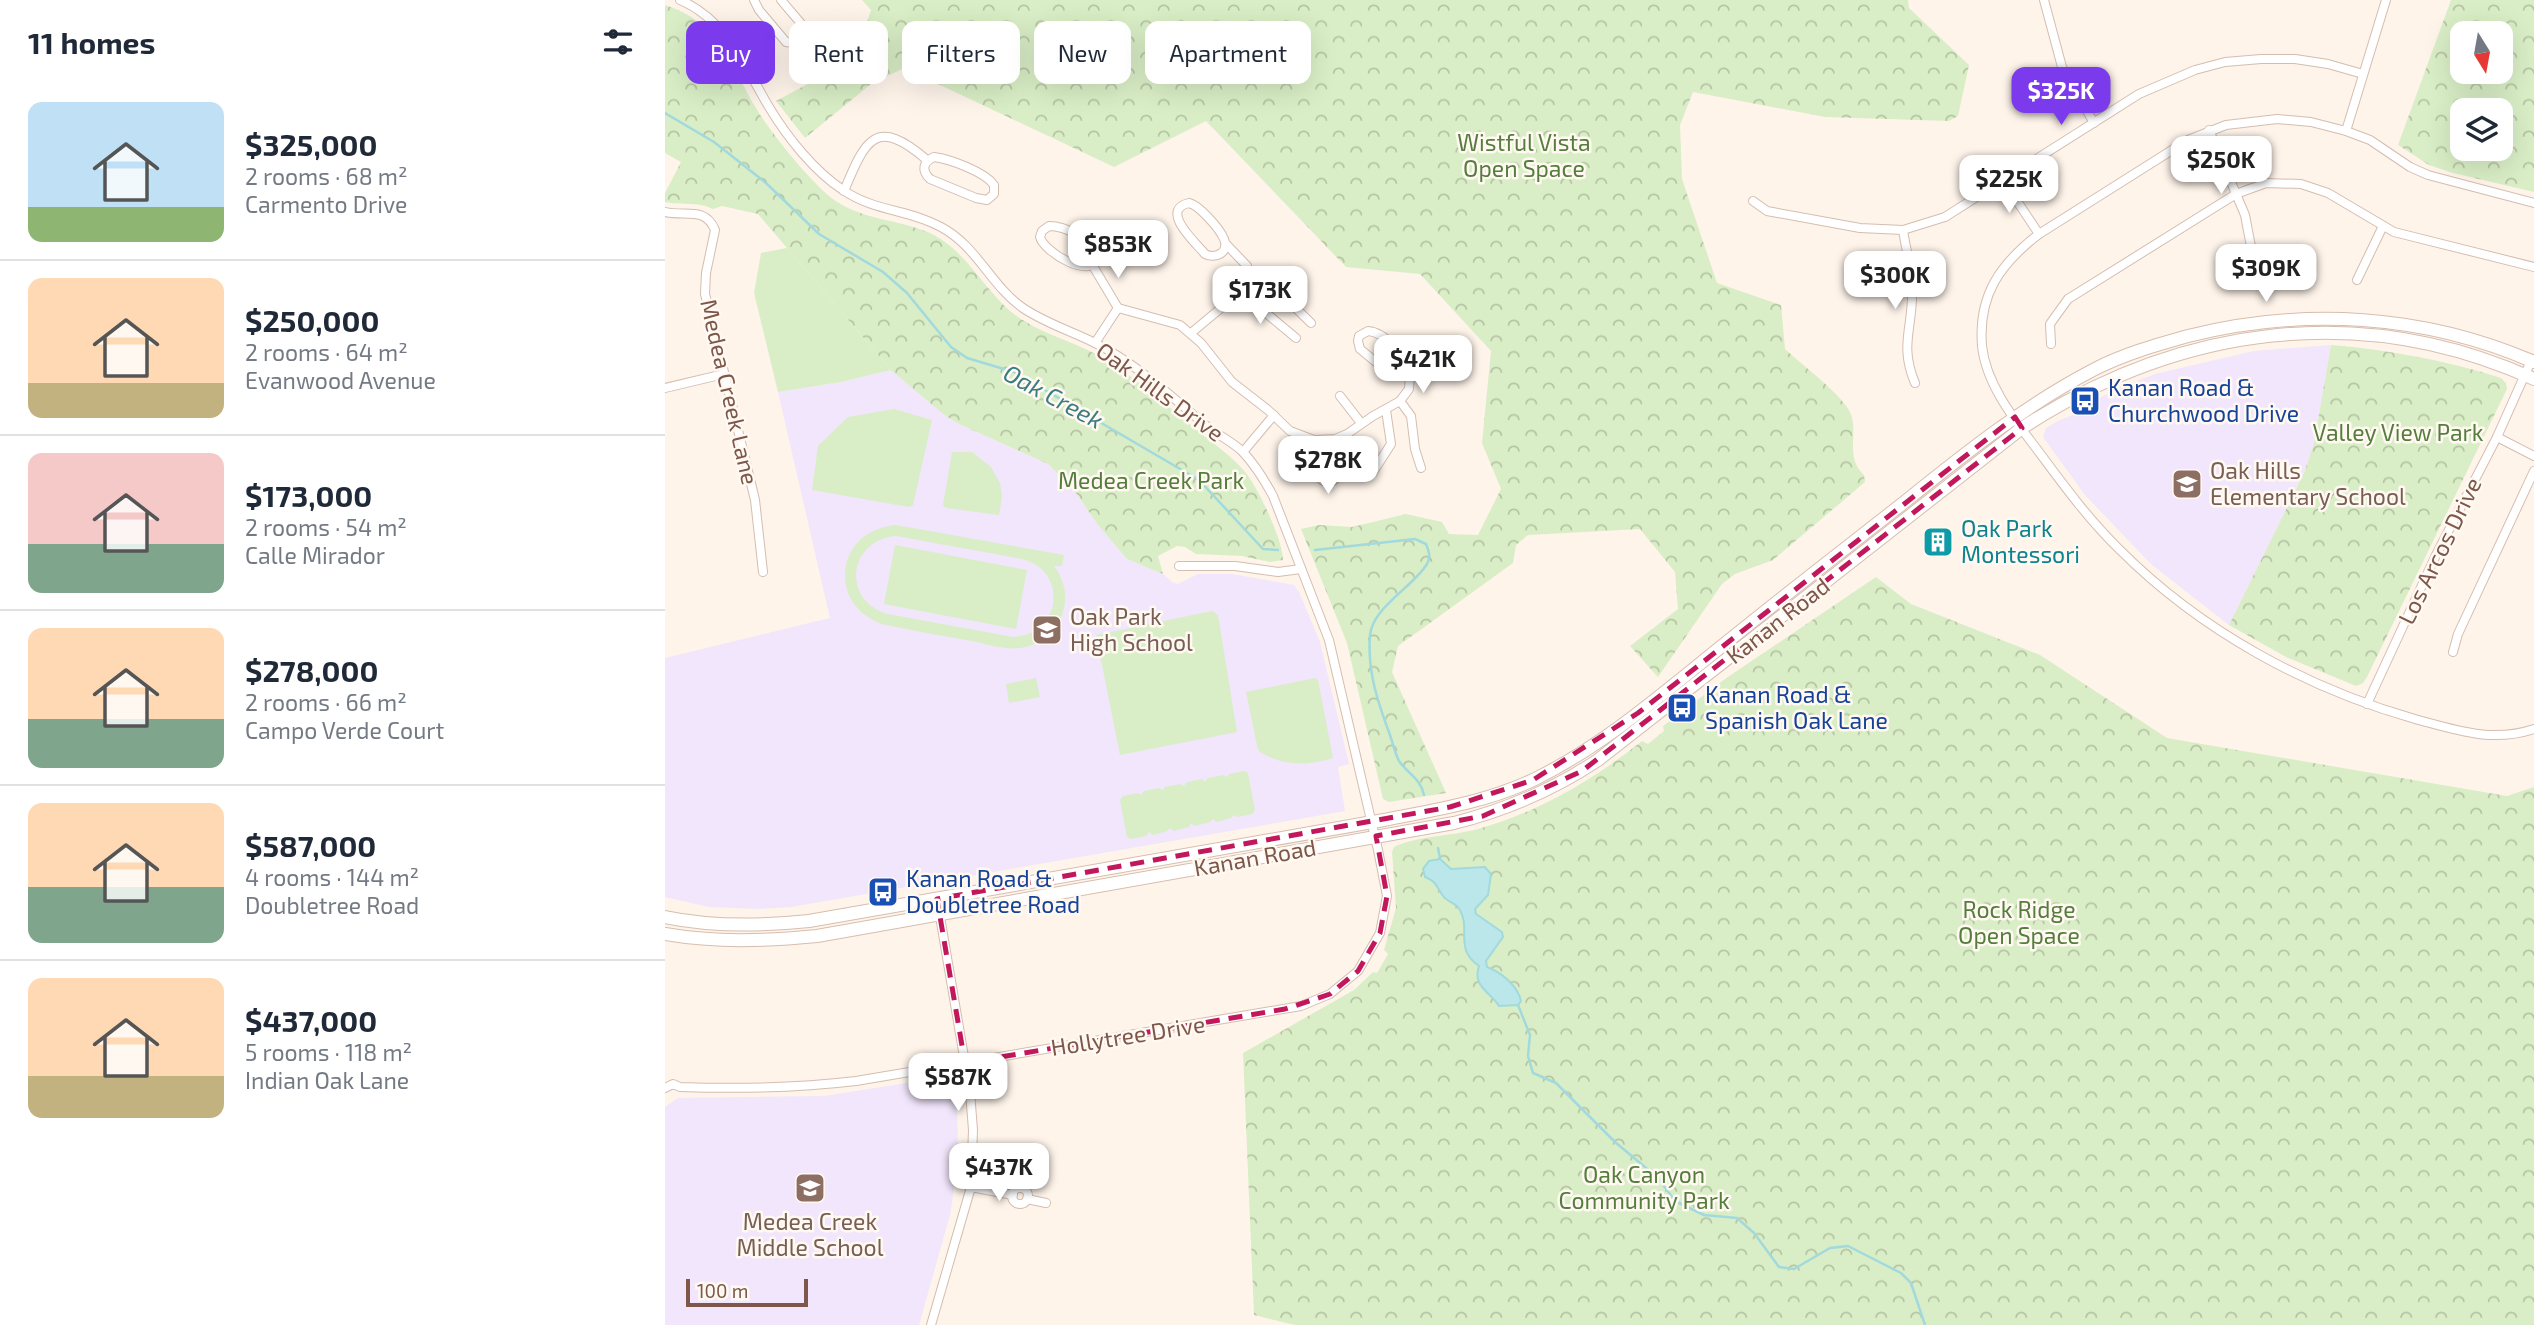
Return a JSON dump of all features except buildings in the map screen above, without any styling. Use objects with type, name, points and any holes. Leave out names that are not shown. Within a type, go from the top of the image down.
[{"type":"main road","name":"Kanan Road","points":[[665,934],[712,940],[778,940],[817,936],[1483,816],[1538,794],[1582,771],[1647,724],[2019,423],[2051,394],[2128,355],[2200,333],[2265,321],[2330,318],[2396,323],[2459,335],[2533,362]]},
{"type":"main road","name":"Kanan Road","points":[[665,917],[747,925],[789,923],[1372,822],[1497,795],[1533,780],[1584,751],[1638,713],[1934,479],[2019,423],[2131,370],[2198,348],[2266,336],[2329,332],[2395,338],[2456,351],[2530,377]]},
{"type":"main road","points":[[665,925],[685,929],[695,922]]},
{"type":"street","name":"Oak Hills Drive","points":[[681,0],[696,7],[726,35],[780,124],[815,167],[844,191],[869,205],[916,216],[943,228],[968,247],[1003,290],[1021,307],[1044,321],[1095,343],[1138,370],[1243,452],[1272,496],[1333,653],[1375,836]]},
{"type":"street","points":[[754,0],[786,42],[799,44],[806,34],[804,27],[781,0]]},
{"type":"street","points":[[2044,0],[2062,67],[2094,123]]},
{"type":"street","points":[[2346,131],[2386,0]]},
{"type":"street","points":[[1753,201],[1767,211],[1860,229],[1903,230],[1945,217],[2163,82],[2195,70],[2225,62],[2295,59],[2328,64],[2363,74]]},
{"type":"street","points":[[2534,203],[2428,175],[2370,140],[2346,131],[2311,122],[2277,119],[2243,122],[2209,130],[2188,140],[2019,249],[2001,270],[1989,293],[1982,321],[1982,347],[1989,374],[2019,423],[2090,517],[2121,552],[2166,592],[2212,626],[2258,654],[2306,679],[2367,704],[2485,736],[2518,734],[2534,729]]},
{"type":"street","points":[[2209,130],[2245,215],[2253,257]]},
{"type":"street","points":[[844,191],[861,152],[875,139],[897,139],[927,160]]},
{"type":"street","points":[[934,157],[945,158],[988,177],[994,185],[993,194],[987,200],[976,198],[930,179],[924,170],[927,160],[934,157]]},
{"type":"street","points":[[2003,180],[2039,234]]},
{"type":"street","points":[[2050,344],[2050,324],[2068,299],[2236,194],[2266,183],[2301,184],[2328,193],[2383,226],[2407,236],[2534,267]]},
{"type":"street","points":[[1191,332],[1244,289],[1248,276],[1247,265],[1226,244],[1197,205],[1188,202],[1179,207],[1177,220],[1205,254],[1211,257],[1219,256],[1224,252],[1226,244]]},
{"type":"street","name":"Medea Creek Lane","points":[[665,212],[680,215],[698,213],[712,223],[715,230],[706,272],[705,294],[755,500],[763,572]]},
{"type":"street","points":[[1049,226],[1056,226],[1094,245],[1100,255],[1093,266],[1083,267],[1047,249],[1041,242],[1042,231],[1049,226]]},
{"type":"street","points":[[2357,281],[2383,226]]},
{"type":"street","points":[[1903,230],[1912,292],[1907,358],[1915,383]]},
{"type":"street","points":[[1093,266],[1118,308],[1169,321],[1191,332],[1232,382],[1290,431],[1314,440],[1335,439],[1347,434],[1400,401],[1409,389],[1410,374],[1401,352],[1375,332],[1363,332],[1358,341],[1360,349],[1388,372],[1410,374]]},
{"type":"street","points":[[1248,276],[1268,281],[1311,323]]},
{"type":"street","points":[[1244,289],[1266,313],[1296,338]]},
{"type":"street","points":[[1095,343],[1118,308]]},
{"type":"street","name":"Los Arcos Drive","points":[[2367,704],[2436,555],[2530,377],[2533,362]]},
{"type":"street","points":[[665,388],[724,374]]},
{"type":"street","points":[[1340,396],[1361,423]]},
{"type":"street","points":[[1400,401],[1411,416],[1415,449],[1421,468]]},
{"type":"street","points":[[1373,472],[1391,444],[1386,410]]},
{"type":"street","points":[[1243,452],[1274,415]]},
{"type":"street","points":[[2497,437],[2534,456]]},
{"type":"street","points":[[1314,440],[1314,456],[1321,466]]},
{"type":"street","points":[[2453,652],[2534,471]]},
{"type":"street","points":[[1179,566],[1235,566],[1278,572],[1301,569]]},
{"type":"street","name":"Hollytree Drive","points":[[665,1088],[673,1084],[680,1087],[712,1088],[811,1087],[1301,1006],[1329,994],[1358,971],[1380,933],[1387,896],[1375,836]]},
{"type":"street","points":[[931,1325],[971,1187],[973,1130],[972,1104],[937,899]]},
{"type":"street","points":[[971,1187],[1013,1195],[1015,1191],[1022,1189],[1028,1194],[1027,1199],[1046,1203]]},
{"type":"highlighted area","points":[[2015,417],[2022,428],[1582,771],[1483,816],[1376,836],[1387,896],[1380,933],[1358,971],[1330,994],[1285,1009],[965,1063],[937,899],[1450,807],[1533,780],[1638,713]]},
{"type":"shaded area","name":"Oak Hills Elementary School","points":[[2331,345],[2314,443],[2304,473],[2229,625],[2152,565],[2085,495],[2043,437],[2046,428],[2113,390],[2155,374],[2254,351]]},
{"type":"shaded area","name":"Oak Park High School","points":[[891,370],[957,423],[1048,464],[1074,490],[1098,525],[1127,559],[1163,574],[1178,584],[1198,574],[1232,574],[1294,585],[1320,642],[1349,764],[1338,767],[1345,811],[791,907],[709,907],[665,897],[665,658],[830,618],[778,392],[841,382]]},
{"type":"shaded area","name":"Medea Creek Middle School","points":[[945,1077],[957,1088],[958,1162],[950,1215],[919,1325],[665,1325],[665,1107],[678,1098],[824,1096]]},
{"type":"green space","name":"Wistful Vista Open Space","points":[[862,0],[1908,0],[1909,8],[1969,65],[1958,116],[1949,121],[1825,117],[1693,92],[1680,125],[1682,179],[1717,283],[1781,305],[1785,349],[1831,389],[1851,414],[1853,454],[1865,482],[1773,560],[1735,574],[1722,584],[1658,677],[1630,646],[1678,609],[1675,572],[1640,529],[1528,535],[1516,545],[1513,563],[1398,646],[1392,672],[1446,793],[1389,802],[1383,799],[1347,643],[1301,529],[1319,525],[1352,527],[1406,514],[1442,522],[1449,534],[1478,535],[1501,489],[1482,443],[1491,351],[1420,274],[1346,267],[1206,121],[1114,167],[938,84],[1020,84],[1020,21],[902,21],[902,69],[888,76],[888,21],[867,21],[871,10]]},
{"type":"green space","points":[[2451,0],[2534,0],[2534,192],[2429,165],[2398,145]]},
{"type":"green space","name":"Medea Creek Park","points":[[665,5],[696,21],[686,21],[686,84],[743,84],[756,108],[794,160],[829,196],[850,209],[934,235],[958,253],[998,299],[1021,319],[1096,354],[1153,394],[1246,473],[1263,502],[1279,540],[1283,560],[1270,562],[1242,556],[1196,554],[1185,547],[1177,546],[1158,556],[1163,574],[1127,559],[1098,525],[1074,490],[1048,464],[957,423],[891,370],[758,214],[722,206],[713,209],[701,205],[665,202],[665,193],[681,162],[665,153]]},
{"type":"green space","name":"Wistful Vista Open Space","points":[[806,84],[871,84],[805,138],[776,101]]},
{"type":"green space","points":[[787,248],[891,370],[841,382],[778,392],[754,293],[761,253]]},
{"type":"green space","name":"Valley View Park","points":[[2331,345],[2396,353],[2459,366],[2501,378],[2507,389],[2367,677],[2363,683],[2356,686],[2286,657],[2229,625],[2304,473],[2314,443]]},
{"type":"green space","points":[[894,409],[932,420],[913,505],[909,507],[812,490],[818,446],[848,417]]},
{"type":"green space","points":[[952,452],[972,452],[991,467],[1000,483],[1002,496],[999,515],[946,508],[943,505]]},
{"type":"green space","points":[[896,525],[1064,555],[1062,566],[1054,566],[1061,578],[1065,597],[1058,623],[1050,634],[1039,642],[1027,647],[1008,648],[886,625],[867,616],[854,603],[846,587],[845,570],[850,554],[860,540],[875,530]],"holes":[[[896,536],[1022,559],[1037,566],[1047,576],[1053,588],[1053,602],[1050,615],[1042,626],[1029,634],[1013,637],[888,614],[873,607],[863,597],[857,585],[856,572],[860,559],[868,548],[880,540]]]},
{"type":"green space","points":[[895,545],[1027,570],[1016,629],[884,604]]},
{"type":"green space","points":[[1876,577],[1911,604],[2040,655],[2167,738],[2507,796],[2534,787],[2534,1325],[1295,1325],[1254,1315],[1243,1053],[1354,990],[1373,972],[1377,973],[1388,954],[1384,950],[1396,908],[1392,852],[1394,847],[1501,822],[1544,804],[1585,782],[1642,741],[1648,744],[1664,731],[1663,726],[1725,679]]},
{"type":"green space","points":[[1212,611],[1218,615],[1237,732],[1120,755],[1096,635]]},
{"type":"green space","points":[[1036,678],[1040,697],[1009,703],[1006,684]]},
{"type":"green space","points":[[1315,678],[1318,680],[1333,758],[1296,763],[1277,760],[1260,752],[1246,692]]},
{"type":"green space","points":[[1244,771],[1248,773],[1255,810],[1252,814],[1238,817],[1234,815],[1217,822],[1213,819],[1195,826],[1191,823],[1189,827],[1174,831],[1170,828],[1153,835],[1149,832],[1146,836],[1131,839],[1127,837],[1120,800],[1123,796],[1138,793],[1141,795],[1144,791],[1159,788],[1163,790],[1165,787],[1180,784],[1184,786],[1187,782],[1202,779],[1205,782],[1208,778],[1223,775],[1227,777],[1229,774]]},
{"type":"water","points":[[1440,859],[1451,869],[1485,867],[1491,874],[1488,895],[1475,909],[1476,914],[1502,932],[1503,937],[1486,961],[1487,967],[1498,972],[1513,985],[1521,1001],[1518,1005],[1499,1006],[1480,984],[1477,973],[1479,966],[1471,960],[1465,946],[1460,910],[1425,877],[1423,869],[1429,861]]},
{"type":"waterway","name":"Oak Creek","points":[[665,113],[714,142],[766,183],[819,234],[883,272],[907,293],[951,347],[967,358],[1014,372],[1199,480],[1263,549],[1278,550]]},
{"type":"waterway","name":"Oak Creek","points":[[1315,550],[1415,539],[1426,544],[1429,554],[1427,564],[1378,615],[1370,635],[1370,661],[1381,711],[1399,761],[1420,785],[1424,795]]},
{"type":"waterway","name":"Oak Creek","points":[[1438,848],[1440,858]]},
{"type":"waterway","name":"Oak Creek","points":[[1518,1005],[1530,1035],[1528,1056],[1533,1073],[1556,1083],[1615,1142],[1658,1178],[1675,1201],[1704,1215],[1737,1218],[1754,1233],[1779,1267],[1794,1269],[1830,1248],[1848,1246],[1901,1273],[1911,1283],[1925,1325]]},
{"type":"place","name":"Kanan Road & Churchwood Drive","points":[[2085,401]]},
{"type":"place","name":"Oak Hills Elementary School","points":[[2187,484]]},
{"type":"place","name":"Oak Park Montessori","points":[[1938,542]]},
{"type":"place","name":"Oak Park High School","points":[[1047,630]]},
{"type":"place","name":"Kanan Road & Spanish Oak Lane","points":[[1682,708]]},
{"type":"place","name":"Kanan Road & Doubletree Road","points":[[883,892]]},
{"type":"place","name":"Medea Creek Middle School","points":[[810,1188]]},
{"type":"park label","name":"Rock Ridge Open Space","points":[[2019,923]]},
{"type":"park label","name":"Oak Canyon Community Park","points":[[1644,1188]]}]
